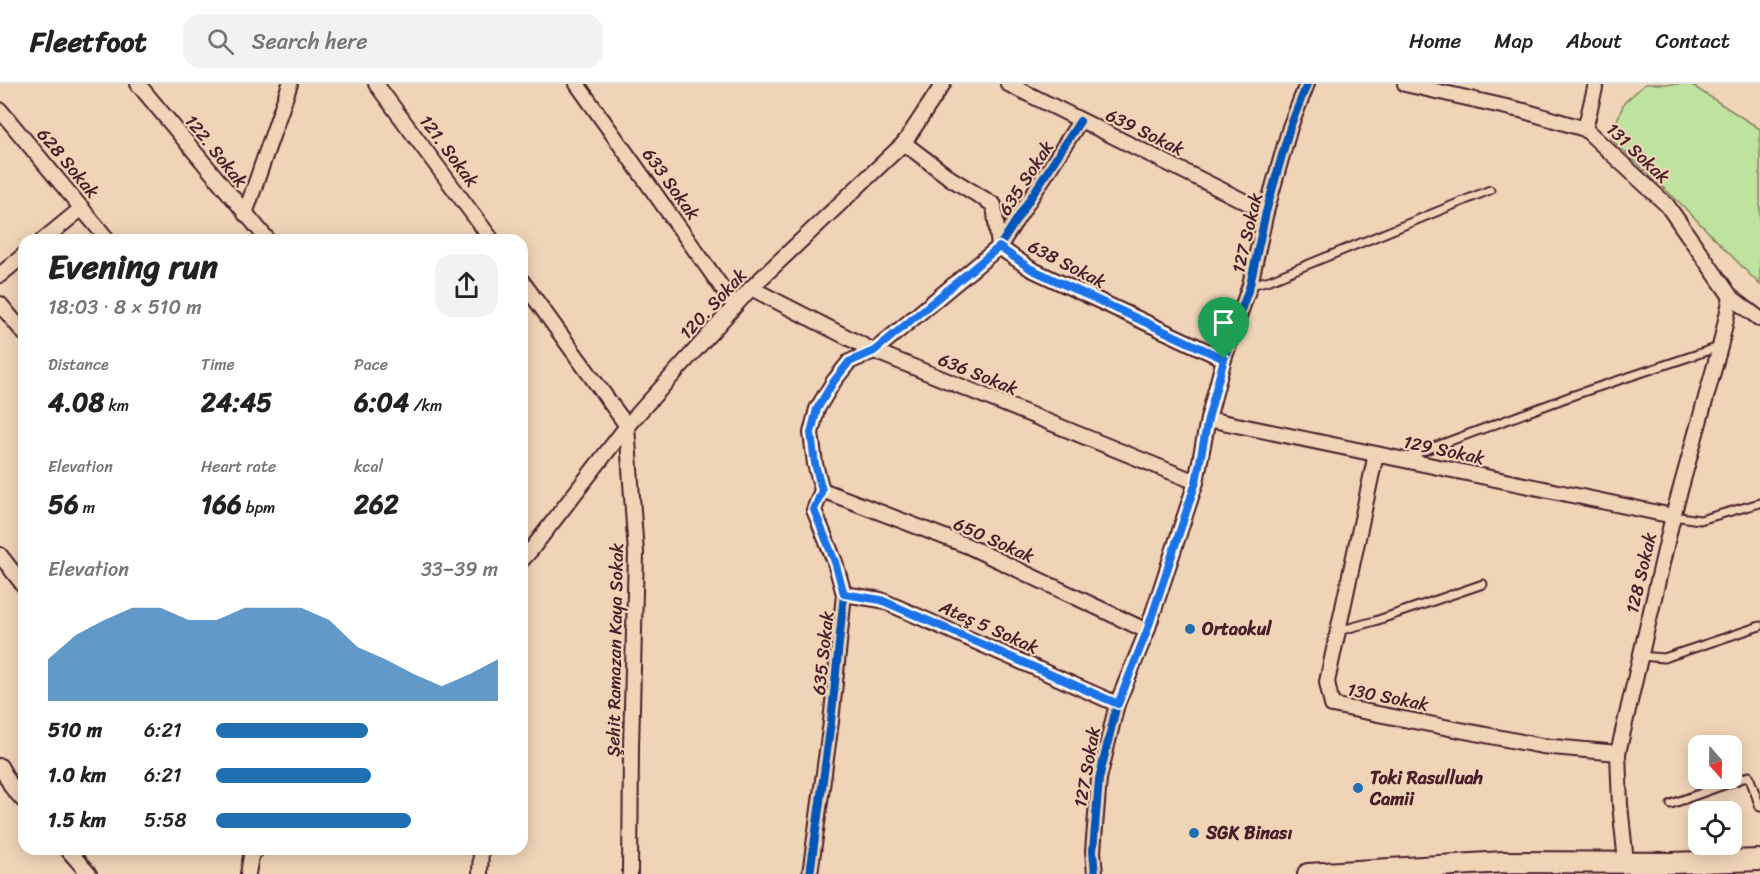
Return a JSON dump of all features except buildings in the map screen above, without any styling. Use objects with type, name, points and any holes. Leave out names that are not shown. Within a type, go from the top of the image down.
[{"type":"main road","points":[[1308,874],[1506,868],[1718,868],[1760,860]]},
{"type":"street","name":"122. Sokak","points":[[138,84],[263,234]]},
{"type":"street","points":[[245,214],[290,84]]},
{"type":"street","name":"121. Sokak","points":[[376,84],[488,234]]},
{"type":"street","name":"633 Sokak","points":[[577,84],[735,306]]},
{"type":"street","name":"120. Sokak","points":[[528,554],[627,426],[751,288],[904,143],[943,84]]},
{"type":"street","name":"639 Sokak","points":[[1008,84],[1266,212]]},
{"type":"street","name":"127 Sokak","points":[[1095,874],[1093,851],[1099,778],[1118,704],[1147,631],[1196,482],[1208,419],[1224,359],[1250,285],[1266,212],[1290,127],[1307,84]]},
{"type":"street","name":"131 Sokak","points":[[1405,84],[1524,111],[1586,129],[1667,205],[1731,297],[1760,319]]},
{"type":"street","points":[[1586,129],[1596,84]]},
{"type":"street","name":"628 Sokak","points":[[0,110],[103,234]]},
{"type":"street","name":"635 Sokak","points":[[810,874],[831,722],[844,594],[835,562],[814,510],[822,490],[815,464],[811,433],[817,409],[849,362],[874,351],[999,247],[1080,121]]},
{"type":"street","name":"638 Sokak","points":[[904,143],[950,178],[994,205],[999,247],[1031,269],[1224,359]]},
{"type":"street","points":[[50,234],[82,208]]},
{"type":"street","points":[[0,274],[18,260]]},
{"type":"street","name":"636 Sokak","points":[[751,288],[874,351],[1196,482]]},
{"type":"street","points":[[528,289],[627,426]]},
{"type":"street","name":"128 Sokak","points":[[1621,868],[1618,753],[1673,516],[1720,347],[1731,297]]},
{"type":"street","points":[[0,304],[18,326]]},
{"type":"street","name":"129 Sokak","points":[[1208,419],[1673,516]]},
{"type":"street","name":"Şehit Ramazan Kaya Sokak","points":[[627,426],[636,553],[630,874]]},
{"type":"street","name":"130 Sokak","points":[[1376,454],[1328,682],[1332,705],[1542,746],[1618,753]]},
{"type":"street","name":"650 Sokak","points":[[822,490],[968,546],[1147,631]]},
{"type":"street","points":[[0,555],[18,578]]},
{"type":"street","name":"Ateş 5 Sokak","points":[[844,594],[881,600],[1118,704]]},
{"type":"street","points":[[0,766],[18,794]]},
{"type":"street","points":[[72,855],[89,874]]},
{"type":"street","points":[[248,874],[250,855]]},
{"type":"street","points":[[480,874],[481,855]]},
{"type":"lane","points":[[1250,285],[1270,280],[1490,190]]},
{"type":"lane","points":[[1402,459],[1574,395],[1720,347]]},
{"type":"lane","points":[[1673,516],[1700,520],[1760,503]]},
{"type":"lane","points":[[1338,631],[1375,621],[1483,584]]},
{"type":"lane","points":[[1640,656],[1664,658],[1760,626]]},
{"type":"lane","points":[[1671,804],[1749,776],[1760,807]]},
{"type":"green space","points":[[1645,84],[1690,84],[1760,129],[1760,285],[1680,203],[1610,138],[1624,103]]},
{"type":"cycle path","points":[[1095,874],[1093,851],[1099,779],[1117,704],[1147,631],[1196,482],[1208,419],[1224,359],[1250,285],[1266,212],[1290,127],[1307,84]]},
{"type":"cycle path","points":[[810,874],[831,722],[844,594],[835,562],[814,510],[822,490],[815,464],[811,433],[817,409],[849,362],[874,351],[999,247],[1080,121]]},
{"type":"place","name":"Ortaokul","points":[[1190,629]]},
{"type":"place","name":"Toki Rasulluah Camii","points":[[1358,788]]},
{"type":"place","name":"SGK Binası","points":[[1194,833]]},
{"type":"route","points":[[999,247],[1031,269],[1224,359],[1208,419],[1196,482],[1147,631],[1118,704],[881,600],[844,594],[835,562],[814,510],[822,490],[815,464],[811,433],[817,409],[849,362],[874,351],[999,247]]}]
